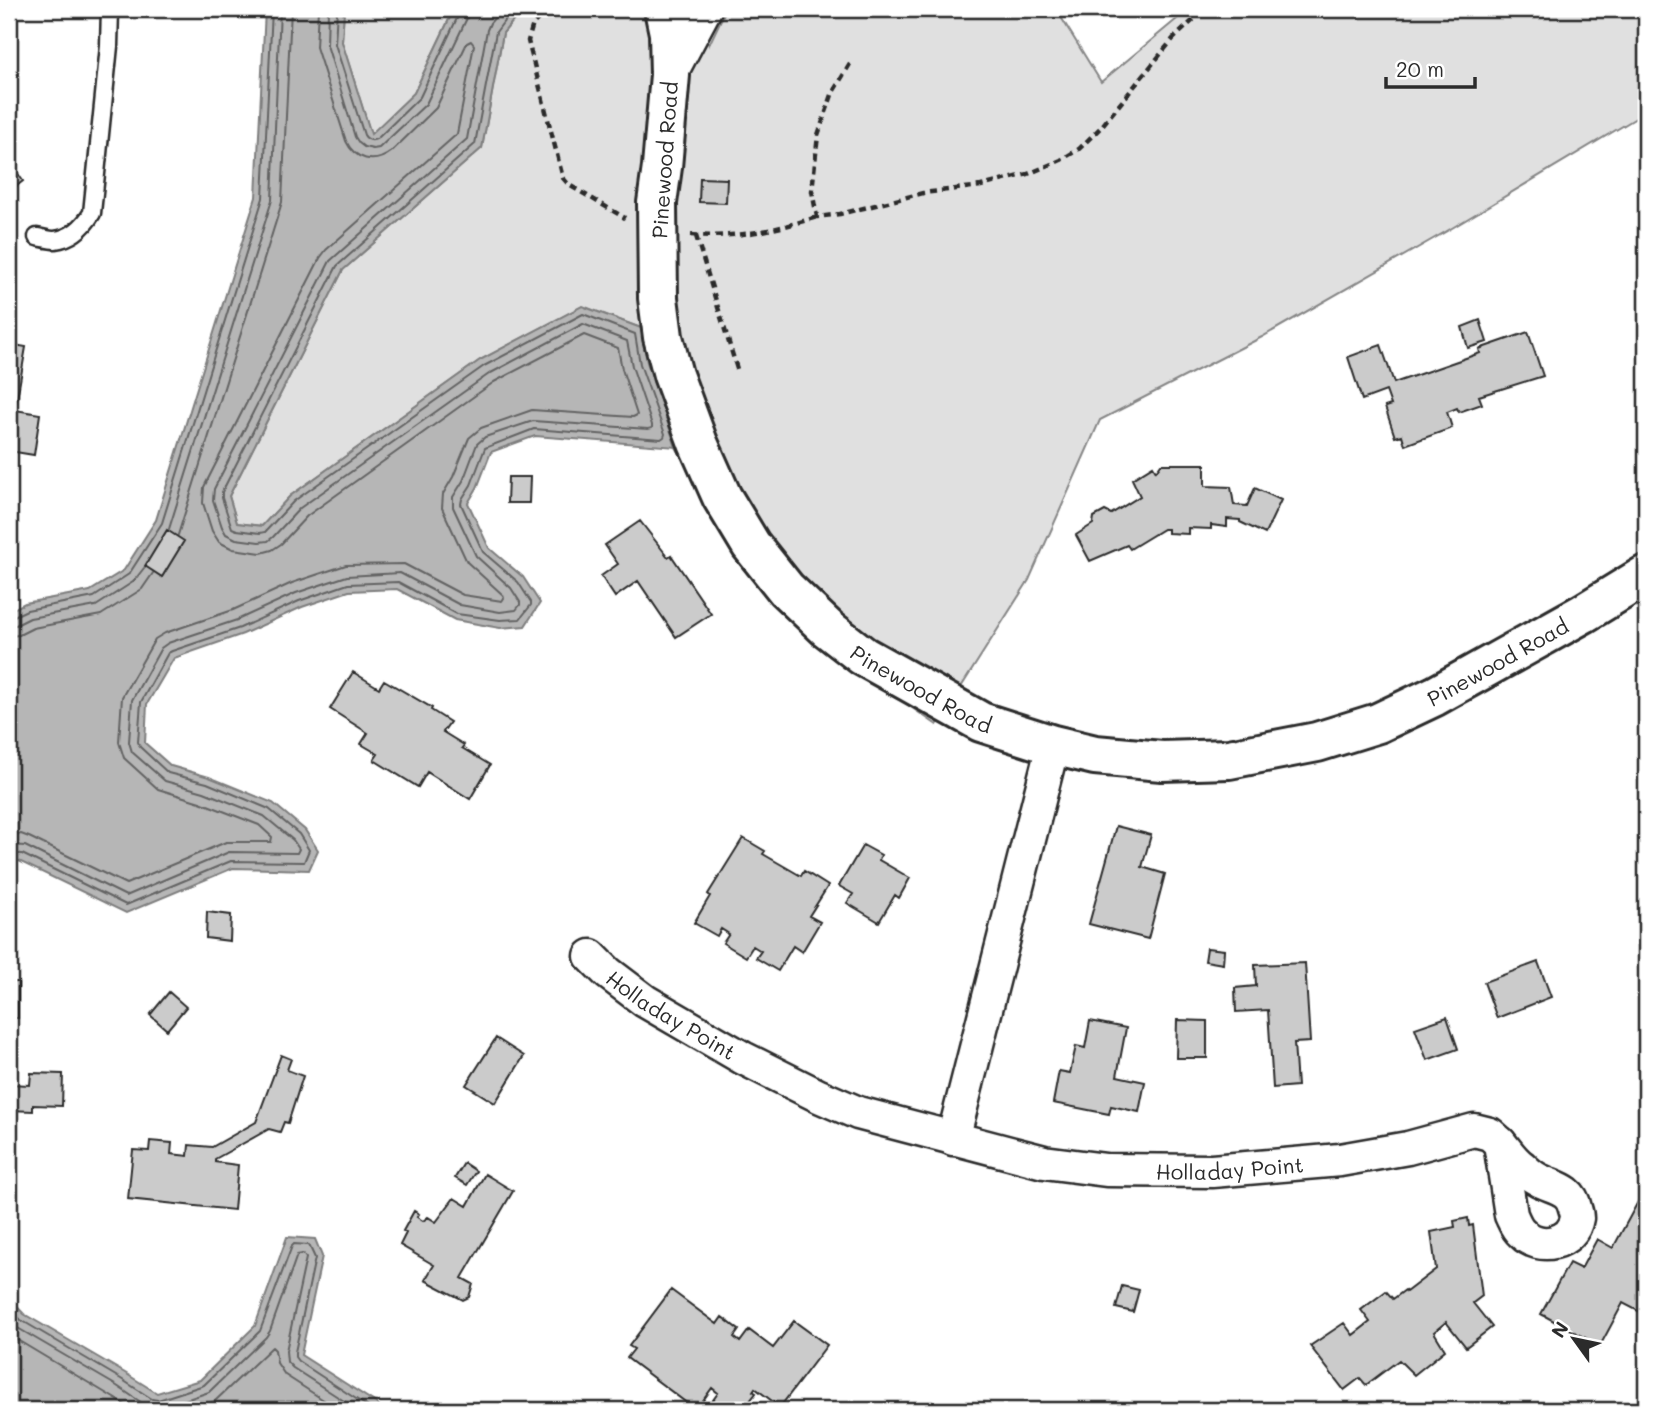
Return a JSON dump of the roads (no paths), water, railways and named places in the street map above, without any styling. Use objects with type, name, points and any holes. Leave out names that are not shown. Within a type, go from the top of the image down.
[{"type":"street","name":"Pinewood Road","points":[[664,9],[669,33],[670,75],[657,203],[658,298],[663,337],[673,375],[698,443],[722,497],[751,545],[786,589],[827,628],[863,656],[981,722],[1053,745],[1095,755],[1162,761],[1229,760],[1317,742],[1378,723],[1435,696],[1584,614],[1646,575]]},
{"type":"street","points":[[670,75],[705,9]]},
{"type":"street","points":[[953,1139],[1053,745]]},
{"type":"street","name":"Holladay Point","points":[[591,956],[608,973],[645,1001],[743,1058],[819,1096],[858,1113],[1044,1162],[1106,1170],[1212,1171],[1339,1160],[1408,1148],[1475,1130],[1490,1134],[1500,1143]]},
{"type":"lane","points":[[37,237],[55,240],[69,235],[84,225],[92,213],[109,46],[110,9]]},
{"type":"water","points":[[265,9],[344,9],[342,42],[371,134],[414,93],[454,9],[523,9],[503,33],[482,148],[343,270],[229,496],[237,523],[262,526],[290,496],[480,360],[582,306],[641,328],[647,362],[676,447],[535,436],[491,452],[468,503],[489,548],[523,577],[540,603],[525,626],[500,628],[455,620],[397,589],[349,591],[302,607],[243,634],[174,658],[147,704],[145,743],[171,766],[209,777],[273,803],[305,830],[318,850],[309,870],[233,868],[126,913],[19,861],[9,861],[9,611],[25,603],[90,591],[124,570],[156,520],[256,197]]},
{"type":"water","points":[[287,1237],[315,1239],[322,1256],[301,1355],[376,1403],[382,1410],[9,1410],[9,1298],[24,1314],[157,1393],[200,1380],[255,1326]]}]
